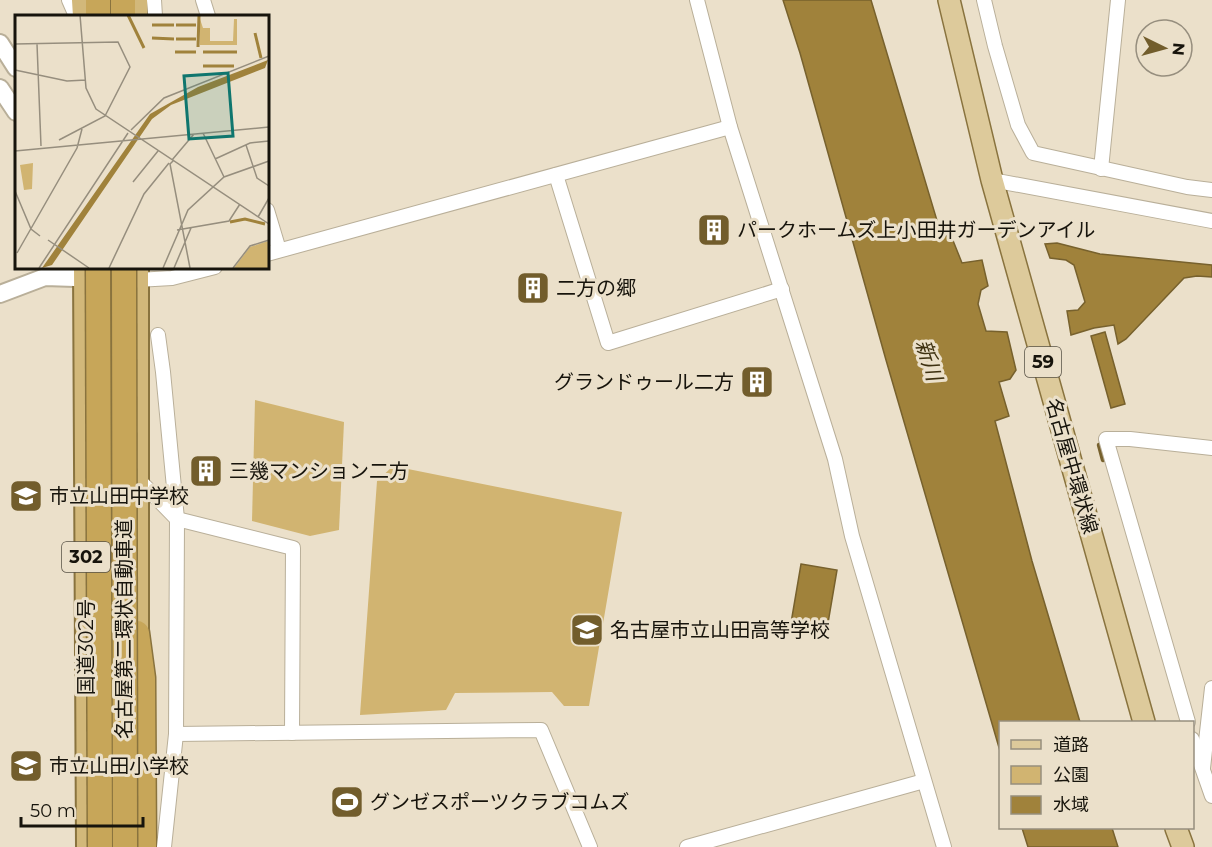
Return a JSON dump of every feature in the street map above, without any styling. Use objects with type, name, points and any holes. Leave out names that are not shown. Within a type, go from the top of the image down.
[{"type":"highway","name":"名古屋第二環状自動車道","points":[[90,271],[100,847]]},
{"type":"highway","name":"国道302号","points":[[88,847],[90,271]]},
{"type":"highway","name":"302","points":[[132,271],[137,478],[138,847]]},
{"type":"highway","name":"名古屋第二環状自動車道","points":[[125,847],[132,271]]},
{"type":"highway","points":[[137,633],[143,678],[144,847]]},
{"type":"main road","name":"名古屋中環状線","points":[[948,0],[992,180],[1143,721]]},
{"type":"main road","points":[[1176,829],[1183,847]]},
{"type":"street","points":[[69,0],[76,15]]},
{"type":"street","points":[[697,0],[730,128],[835,459],[852,536],[944,847]]},
{"type":"street","points":[[984,0],[1018,125],[1033,153],[1187,187],[1212,190]]},
{"type":"street","points":[[1101,169],[1118,0]]},
{"type":"street","points":[[0,43],[15,66]]},
{"type":"street","points":[[0,88],[15,110]]},
{"type":"street","points":[[268,217],[273,252],[730,128]]},
{"type":"street","points":[[556,175],[608,343],[782,289]]},
{"type":"street","points":[[992,180],[1212,221]]},
{"type":"street","points":[[0,294],[45,277],[90,271],[132,271],[172,278],[211,268]]},
{"type":"street","points":[[158,335],[177,519],[176,734],[164,847]]},
{"type":"street","points":[[1187,721],[1106,439],[1130,439],[1212,448]]},
{"type":"street","points":[[137,478],[177,519],[293,548],[292,733]]},
{"type":"street","points":[[1203,768],[1212,688]]},
{"type":"street","points":[[176,734],[541,730],[590,847]]},
{"type":"street","points":[[1194,744],[1212,796]]},
{"type":"street","points":[[687,847],[924,781]]},
{"type":"green space","points":[[255,400],[344,422],[339,530],[310,536],[252,521]]},
{"type":"green space","points":[[393,466],[622,512],[589,706],[564,706],[552,692],[455,693],[446,710],[360,715],[377,481]]},
{"type":"water","name":"新川","points":[[783,0],[871,0],[941,234],[952,238],[962,263],[982,260],[988,286],[981,290],[978,304],[986,331],[1007,332],[1016,370],[1010,379],[999,382],[1009,416],[995,421],[1032,561],[1080,721],[999,721],[999,748],[886,360]]},
{"type":"water","points":[[1057,243],[1100,254],[1212,265],[1212,277],[1184,278],[1126,339],[1118,344],[1114,325],[1071,335],[1067,311],[1078,310],[1085,302],[1074,265],[1066,260],[1050,258],[1045,244]]},
{"type":"water","points":[[1105,332],[1125,404],[1111,408],[1091,336]]},
{"type":"water","points":[[801,564],[837,570],[827,629],[791,623]]},
{"type":"water","points":[[1022,829],[1112,829],[1118,847],[1028,847]]},
{"type":"waterway","points":[[1099,445],[1103,460]]},
{"type":"place","name":"パークホームズ上小田井ガーデンアイル","points":[[714,230]]},
{"type":"place","name":"二方の郷","points":[[533,288]]},
{"type":"place","name":"グランドゥール二方","points":[[757,382]]},
{"type":"place","name":"三幾マンション二方","points":[[206,471]]},
{"type":"place","name":"市立山田中学校","points":[[26,496]]},
{"type":"place","name":"名古屋市立山田高等学校","points":[[587,630]]},
{"type":"place","name":"市立山田小学校","points":[[26,766]]},
{"type":"place","name":"グンゼスポーツクラブコムズ","points":[[347,802]]}]
